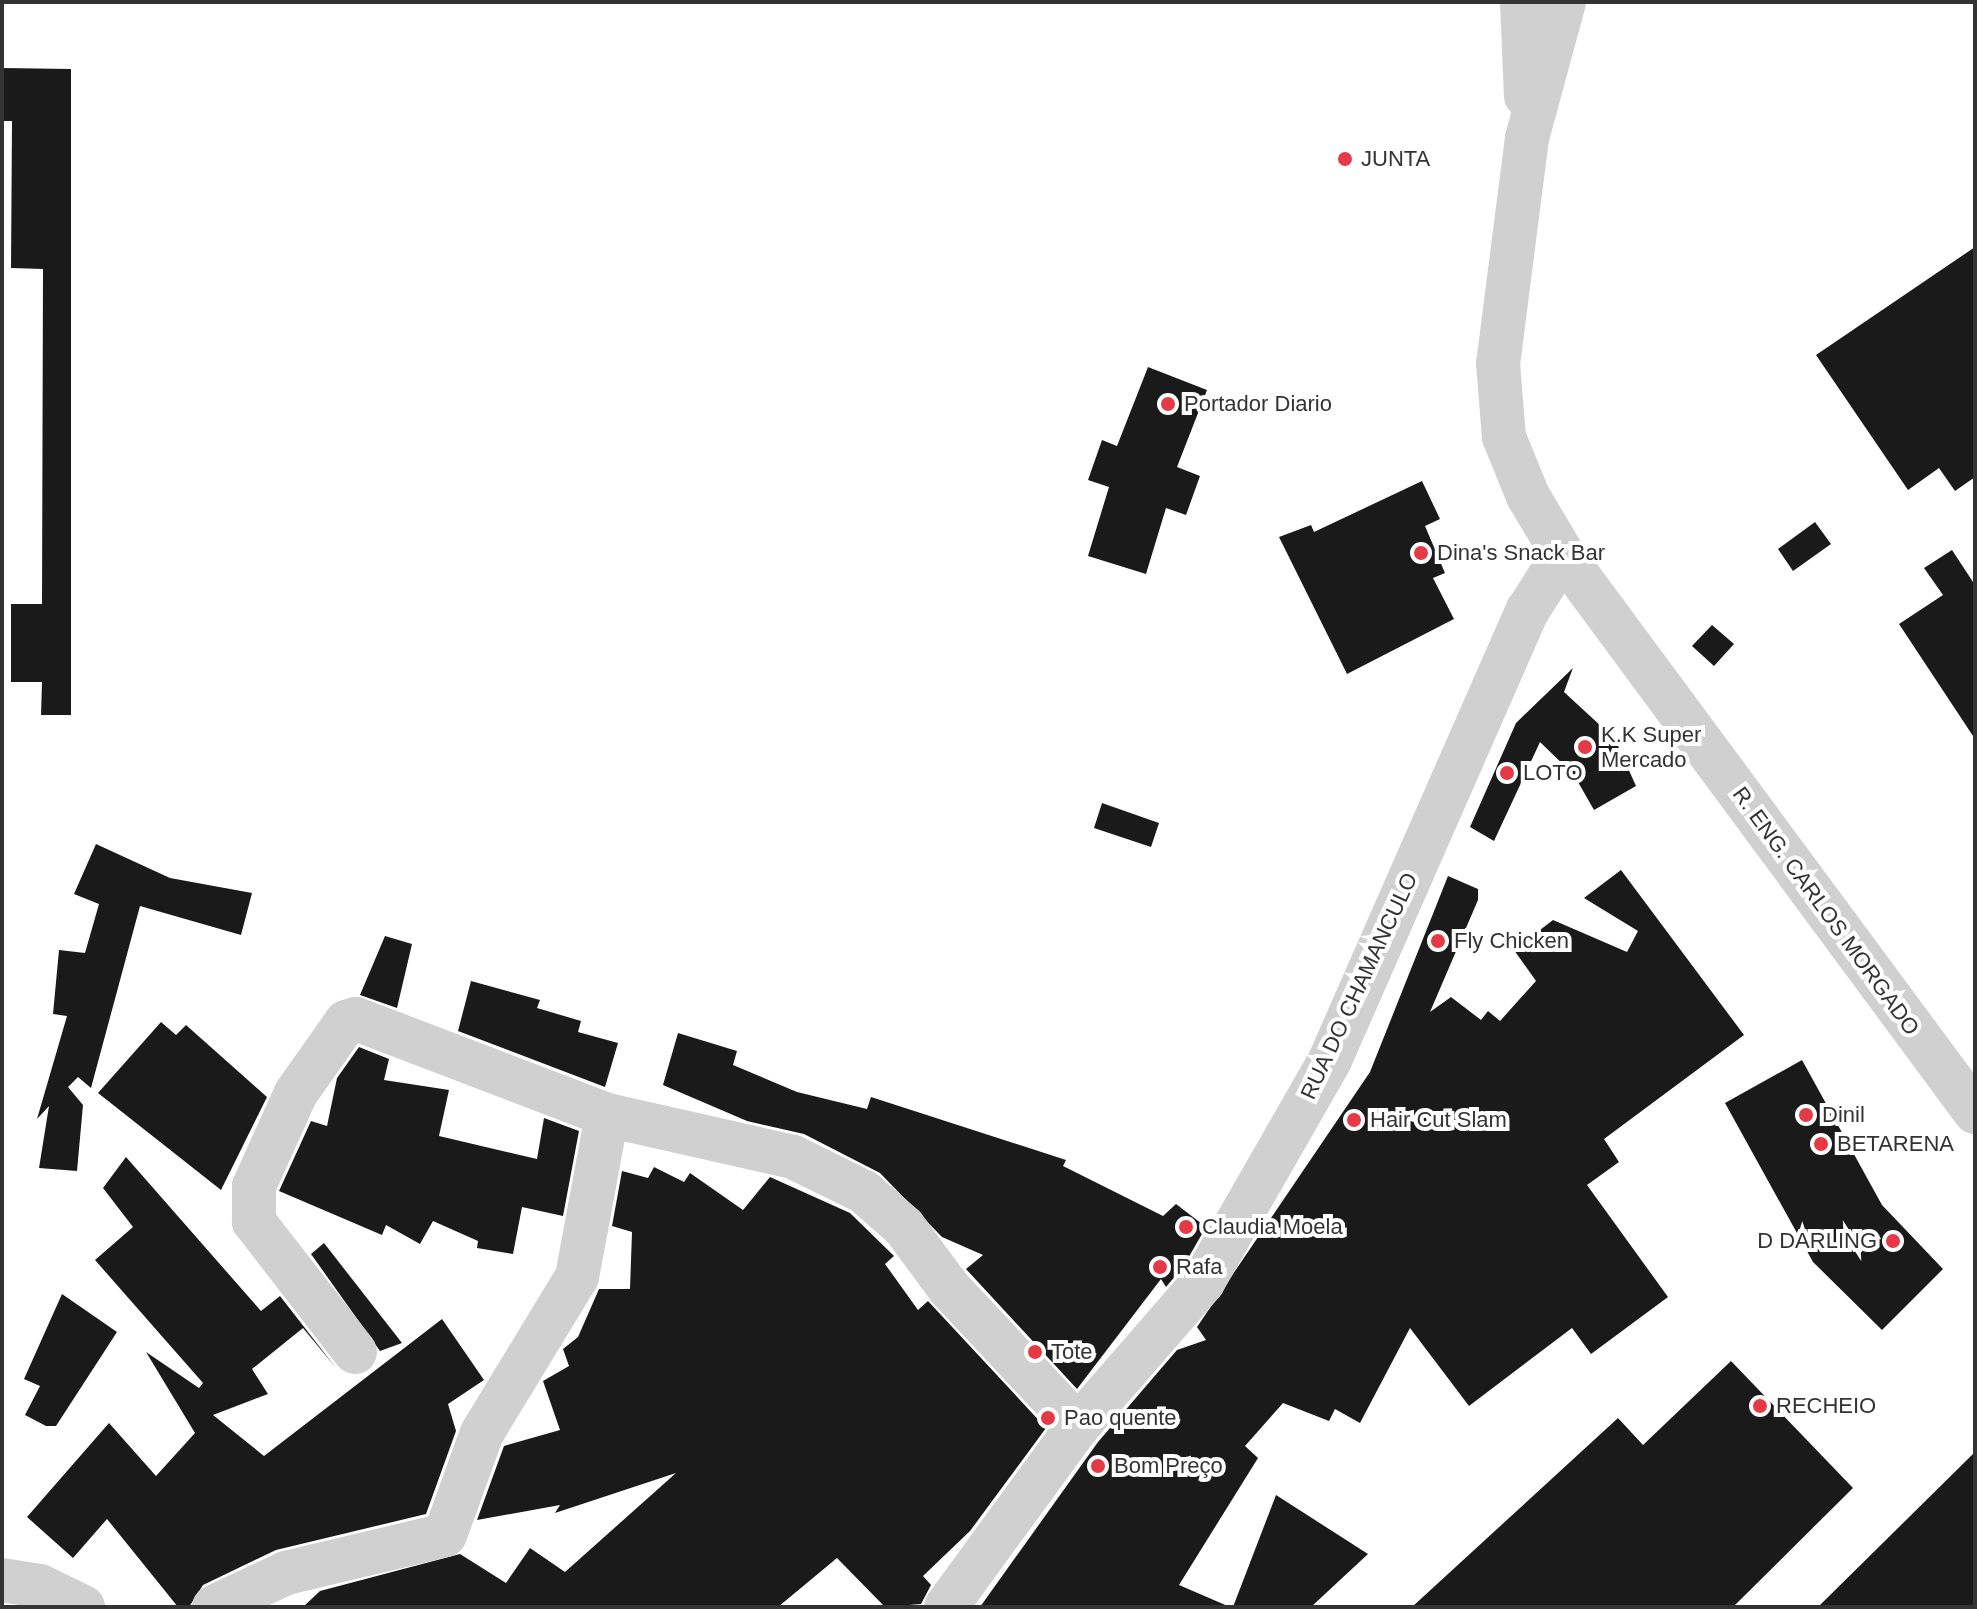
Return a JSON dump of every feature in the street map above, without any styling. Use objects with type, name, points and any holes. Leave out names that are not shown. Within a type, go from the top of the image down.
[{"type":"street","points":[[1522,2],[1527,138]]},
{"type":"street","points":[[1527,138],[1564,2]]},
{"type":"street","name":"R. ENG. CARLOS MORGADO","points":[[1527,138],[1498,363],[1504,437],[1528,496],[1563,555],[1975,1112]]},
{"type":"street","name":"RUA DO CHAMANCULO","points":[[946,1607],[1066,1440],[1203,1282],[1323,1074],[1528,610],[1563,555]]},
{"type":"street","points":[[355,1352],[254,1222],[254,1186],[296,1093],[337,1029],[356,1019],[607,1115],[793,1157],[864,1192],[904,1227],[1066,1440]]},
{"type":"street","points":[[214,1607],[286,1573],[445,1535],[482,1433],[577,1277],[607,1115]]},
{"type":"street","points":[[2,1580],[40,1586],[83,1607]]},
{"type":"building","points":[[2,68],[71,69],[71,715],[41,715],[42,682],[11,682],[11,604],[42,604],[43,269],[11,268],[12,121],[2,121]]},
{"type":"building","points":[[1975,247],[1975,477],[1955,491],[1939,468],[1908,490],[1816,355]]},
{"type":"building","points":[[1148,367],[1207,390],[1177,467],[1200,476],[1186,515],[1166,508],[1146,574],[1088,556],[1109,487],[1088,480],[1102,440],[1117,446]]},
{"type":"building","points":[[1422,481],[1440,519],[1425,526],[1445,573],[1433,578],[1454,619],[1347,674],[1279,537],[1311,525],[1314,532]]},
{"type":"building","points":[[1815,522],[1831,544],[1793,571],[1778,549]]},
{"type":"building","points":[[1952,550],[1975,585],[1975,739],[1899,624],[1943,595],[1924,568]]},
{"type":"building","points":[[1712,625],[1734,644],[1714,666],[1692,646]]},
{"type":"building","points":[[1573,668],[1564,692],[1615,739],[1636,786],[1594,810],[1574,775],[1540,742],[1494,841],[1470,827],[1516,723]]},
{"type":"building","points":[[1102,803],[1159,823],[1151,847],[1094,828]]},
{"type":"building","points":[[96,844],[170,878],[252,893],[241,935],[140,906],[91,1088],[78,1077],[68,1087],[83,1105],[77,1171],[39,1168],[49,1106],[37,1119],[67,1016],[53,1014],[59,950],[85,953],[99,904],[74,894]]},
{"type":"building","points":[[1621,870],[1744,1035],[1604,1139],[1619,1162],[1587,1185],[1668,1297],[1591,1354],[1572,1328],[1469,1406],[1410,1328],[1360,1423],[1335,1409],[1329,1421],[1283,1403],[1245,1446],[1258,1458],[1179,1585],[1230,1607],[980,1607],[1098,1442],[1177,1350],[1206,1340],[1197,1327],[1370,1072],[1448,876],[1478,889],[1478,900],[1430,1012],[1451,997],[1481,1020],[1488,1011],[1500,1021],[1536,981],[1514,950],[1553,920],[1627,952],[1638,931],[1584,898]]},
{"type":"building","points":[[385,936],[412,944],[397,1008],[360,995]]},
{"type":"building","points":[[471,981],[540,1000],[537,1008],[581,1021],[578,1032],[618,1043],[605,1087],[458,1031]]},
{"type":"building","points":[[161,1022],[176,1035],[186,1025],[267,1097],[221,1190],[98,1093]]},
{"type":"building","points":[[678,1033],[737,1051],[733,1065],[797,1092],[867,1109],[871,1097],[1066,1160],[1063,1166],[1163,1216],[1176,1204],[1206,1227],[1183,1267],[1166,1287],[1161,1279],[1077,1389],[966,1269],[983,1255],[942,1237],[880,1173],[804,1134],[747,1121],[663,1085]]},
{"type":"building","points":[[359,1047],[389,1059],[384,1080],[449,1090],[439,1136],[537,1159],[544,1118],[579,1131],[563,1216],[522,1207],[513,1254],[477,1248],[478,1241],[433,1221],[420,1244],[386,1225],[382,1235],[279,1191],[311,1121],[327,1126],[337,1078]]},
{"type":"building","points":[[1802,1060],[1882,1205],[1943,1269],[1882,1330],[1813,1262],[1725,1103]]},
{"type":"building","points":[[126,1157],[261,1311],[280,1296],[336,1368],[303,1328],[252,1369],[268,1394],[213,1415],[264,1456],[442,1319],[484,1380],[448,1404],[456,1431],[426,1514],[276,1550],[203,1585],[189,1607],[178,1607],[107,1519],[73,1558],[27,1517],[109,1423],[156,1476],[195,1433],[146,1352],[199,1388],[203,1383],[95,1260],[133,1227],[103,1188]]},
{"type":"building","points":[[654,1167],[684,1182],[690,1173],[743,1210],[770,1177],[850,1213],[894,1256],[885,1264],[918,1310],[928,1301],[1046,1428],[970,1531],[923,1576],[931,1585],[921,1604],[885,1607],[837,1558],[778,1607],[303,1607],[320,1591],[460,1554],[506,1583],[530,1548],[565,1572],[676,1473],[555,1513],[560,1505],[477,1520],[504,1446],[560,1430],[543,1381],[569,1366],[563,1349],[578,1337],[599,1289],[630,1289],[632,1232],[612,1226],[622,1171],[648,1178]]},
{"type":"building","points":[[324,1243],[402,1343],[380,1351],[311,1254]]},
{"type":"building","points":[[62,1294],[117,1332],[56,1426],[46,1426],[25,1415],[40,1386],[24,1379]]},
{"type":"building","points":[[1731,1361],[1853,1488],[1733,1607],[1412,1607],[1618,1418],[1643,1445]]},
{"type":"building","points":[[1975,1452],[1975,1607],[1818,1607]]},
{"type":"building","points":[[1276,1495],[1368,1554],[1311,1607],[1233,1607]]},
{"type":"place","name":"JUNTA","points":[[1345,159]]},
{"type":"place","name":"Portador Diario","points":[[1168,404]]},
{"type":"place","name":"Dina's Snack Bar","points":[[1421,553]]},
{"type":"place","name":"K.K Super Mercado","points":[[1585,747]]},
{"type":"place","name":"LOTO","points":[[1507,773]]},
{"type":"place","name":"Fly Chicken","points":[[1438,941]]},
{"type":"place","name":"Dinil","points":[[1806,1115]]},
{"type":"place","name":"Hair Cut Slam","points":[[1354,1120]]},
{"type":"place","name":"BETARENA","points":[[1821,1144]]},
{"type":"place","name":"Claudia Moela","points":[[1186,1227]]},
{"type":"place","name":"D DARLING","points":[[1893,1241]]},
{"type":"place","name":"Rafa","points":[[1160,1267]]},
{"type":"place","name":"Tote","points":[[1035,1352]]},
{"type":"place","name":"RECHEIO","points":[[1760,1406]]},
{"type":"place","name":"Pao quente","points":[[1048,1418]]},
{"type":"place","name":"Bom Preço","points":[[1098,1466]]}]
